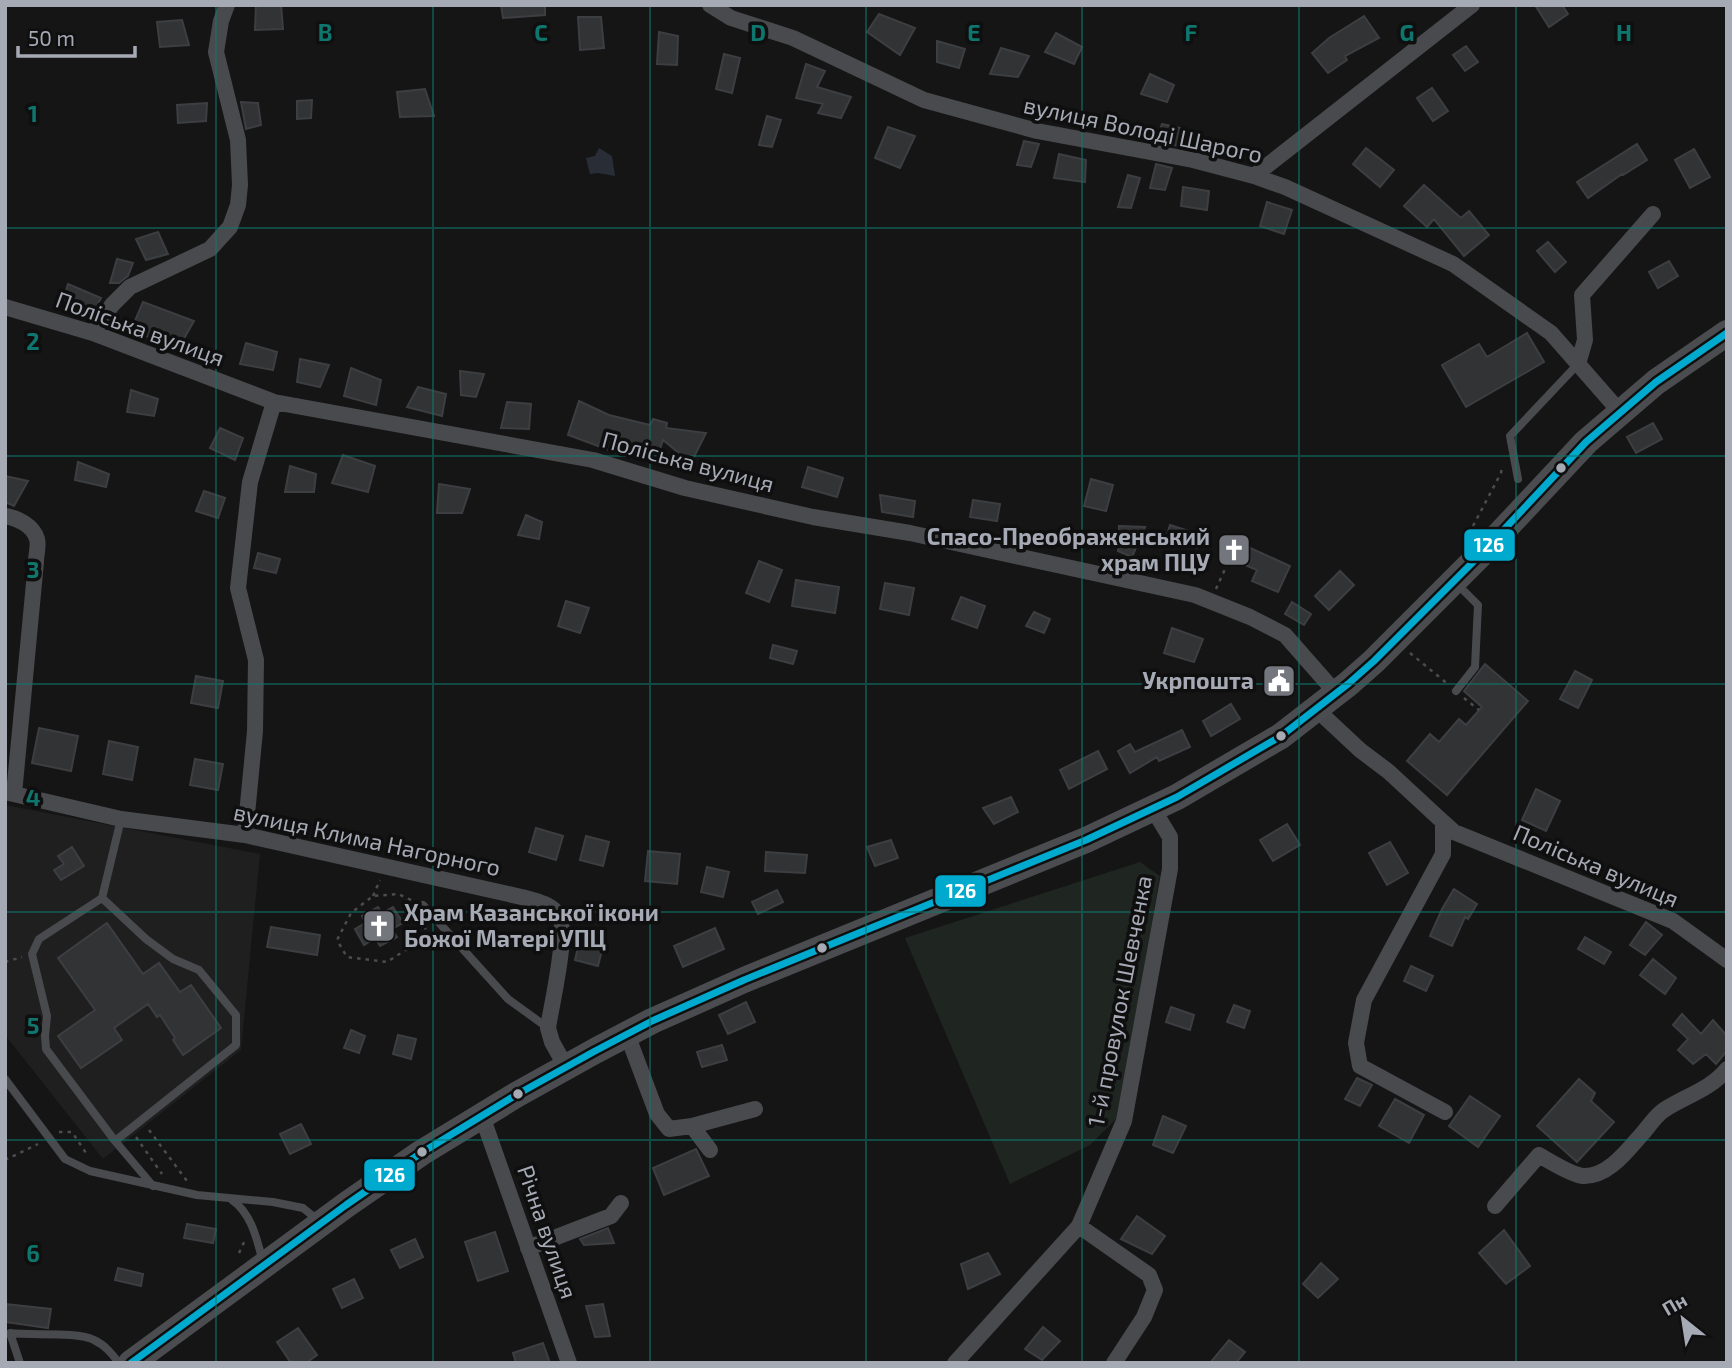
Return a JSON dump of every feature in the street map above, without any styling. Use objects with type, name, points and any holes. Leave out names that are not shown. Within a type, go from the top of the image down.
[{"type":"main road","points":[[131,1363],[421,1153],[566,1067],[652,1021],[744,980],[1060,851],[1153,809],[1281,736],[1374,661],[1586,442],[1656,382],[1727,333]]},
{"type":"street","points":[[93,333],[112,305],[130,287],[210,249],[230,227],[238,205],[240,185],[238,140],[216,52],[221,21],[227,5]]},
{"type":"street","name":"вулиця Володі Шарого","points":[[710,5],[731,18],[793,38],[924,100],[1037,131],[1193,160],[1285,187],[1453,264],[1551,333],[1621,412]]},
{"type":"street","points":[[1254,176],[1472,5]]},
{"type":"street","points":[[1578,364],[1585,340],[1581,295],[1653,214]]},
{"type":"street","name":"Поліська вулиця","points":[[5,307],[93,333],[274,402],[593,460],[685,488],[813,517],[911,533],[1195,595],[1250,617],[1285,635],[1360,750],[1389,772],[1454,832],[1673,921],[1727,960]]},
{"type":"street","points":[[245,835],[255,731],[256,660],[238,588],[250,482],[274,402]]},
{"type":"street","points":[[5,516],[16,517],[37,539],[10,793]]},
{"type":"street","name":"вулиця Клима Нагорного","points":[[10,793],[121,819],[245,835],[548,905],[560,917],[563,934],[548,1028]]},
{"type":"street","name":"1-й провулок Шевченка","points":[[955,1363],[1079,1226],[1124,1121],[1170,869],[1170,837],[1153,809]]},
{"type":"street","points":[[1443,822],[1443,854],[1364,1000],[1356,1043],[1360,1066],[1445,1112]]},
{"type":"street","points":[[548,1028],[566,1067]]},
{"type":"street","points":[[627,1034],[657,1114],[669,1129],[692,1126],[755,1109]]},
{"type":"street","points":[[1495,1206],[1539,1155],[1582,1176],[1604,1171],[1628,1150],[1662,1111],[1700,1092],[1727,1069]]},
{"type":"street","name":"Річна вулиця","points":[[482,1116],[569,1363]]},
{"type":"street","points":[[692,1126],[710,1150]]},
{"type":"street","points":[[528,1248],[611,1216],[621,1203]]},
{"type":"street","points":[[1079,1226],[1149,1275],[1155,1290],[1144,1317],[1114,1363]]},
{"type":"lane","points":[[1518,479],[1510,436],[1578,364]]},
{"type":"lane","points":[[1454,581],[1478,605],[1475,667],[1456,691]]},
{"type":"lane","points":[[121,819],[102,898],[39,939],[32,954],[47,1016],[46,1049],[115,1141],[153,1186]]},
{"type":"lane","points":[[102,898],[146,939],[173,959],[199,970],[236,1015],[236,1045],[115,1141]]},
{"type":"lane","points":[[423,905],[508,999],[548,1028]]},
{"type":"lane","points":[[5,1079],[65,1159],[90,1171],[197,1195],[274,1202],[303,1208],[322,1223]]},
{"type":"lane","points":[[230,1198],[239,1205],[250,1221],[264,1265]]},
{"type":"lane","points":[[20,1363],[10,1334],[62,1334],[92,1338],[107,1348],[119,1363]]},
{"type":"path","points":[[1473,526],[1501,472]]},
{"type":"path","points":[[1210,601],[1230,558]]},
{"type":"path","points":[[1408,651],[1426,666]]},
{"type":"path","points":[[426,944],[423,905],[398,894],[373,896],[351,914],[337,940],[347,957],[387,962],[415,944],[426,944],[457,943]]},
{"type":"path","points":[[5,962],[32,954]]},
{"type":"path","points":[[142,1121],[197,1195]]},
{"type":"path","points":[[130,1129],[173,1188]]},
{"type":"path","points":[[56,1147],[60,1131],[72,1132],[98,1171]]},
{"type":"path","points":[[5,1160],[38,1144]]},
{"type":"shaded area","points":[[599,148],[612,156],[615,176],[590,174],[586,158],[595,156]]},
{"type":"shaded area","points":[[5,805],[260,854],[241,1050],[103,1159],[5,1035]]},
{"type":"shaded area","points":[[1140,862],[1160,876],[1118,1117],[1090,1145],[1010,1184],[905,938]]},
{"type":"building","points":[[256,5],[281,5],[283,29],[255,30]]},
{"type":"building","points":[[501,5],[545,5],[545,15],[503,18]]},
{"type":"building","points":[[1535,5],[1562,5],[1568,14],[1549,27]]},
{"type":"building","points":[[879,14],[915,28],[900,55],[867,32]]},
{"type":"building","points":[[1364,16],[1379,38],[1345,56],[1347,60],[1328,73],[1312,53],[1329,38]]},
{"type":"building","points":[[578,17],[601,17],[604,48],[580,50]]},
{"type":"building","points":[[182,20],[189,45],[160,47],[157,22]]},
{"type":"building","points":[[659,32],[678,36],[677,65],[657,64]]},
{"type":"building","points":[[1056,33],[1082,47],[1074,64],[1045,52]]},
{"type":"building","points":[[937,41],[965,49],[959,68],[937,62]]},
{"type":"building","points":[[1466,46],[1478,62],[1465,71],[1453,55]]},
{"type":"building","points":[[1001,48],[1029,56],[1018,77],[990,74]]},
{"type":"building","points":[[724,54],[740,58],[732,93],[716,89]]},
{"type":"building","points":[[806,64],[825,71],[817,87],[851,97],[841,118],[818,113],[823,104],[796,98]]},
{"type":"building","points":[[1150,74],[1174,85],[1167,102],[1141,94]]},
{"type":"building","points":[[1432,88],[1448,111],[1433,121],[1417,98]]},
{"type":"building","points":[[425,89],[434,116],[400,117],[397,92]]},
{"type":"building","points":[[312,100],[311,118],[297,119],[297,101]]},
{"type":"building","points":[[241,102],[258,103],[261,125],[246,129]]},
{"type":"building","points":[[207,103],[206,121],[178,123],[177,105]]},
{"type":"building","points":[[767,116],[781,120],[772,147],[759,145]]},
{"type":"building","points":[[1162,124],[1189,130],[1186,147],[1156,142]]},
{"type":"building","points":[[888,127],[915,136],[900,168],[875,158]]},
{"type":"building","points":[[1024,141],[1039,144],[1031,167],[1017,165]]},
{"type":"building","points":[[1637,144],[1647,160],[1588,198],[1577,182]]},
{"type":"building","points":[[1366,148],[1394,170],[1380,187],[1353,164]]},
{"type":"building","points":[[1694,149],[1710,177],[1690,188],[1675,160]]},
{"type":"building","points":[[1059,154],[1086,160],[1085,182],[1054,178]]},
{"type":"building","points":[[1156,164],[1172,168],[1165,190],[1150,188]]},
{"type":"building","points":[[1128,175],[1140,178],[1131,208],[1118,207]]},
{"type":"building","points":[[1424,185],[1461,218],[1469,211],[1489,235],[1464,256],[1434,219],[1427,227],[1404,206]]},
{"type":"building","points":[[1183,187],[1209,191],[1207,210],[1181,206]]},
{"type":"building","points":[[1267,202],[1292,210],[1284,234],[1260,226]]},
{"type":"building","points":[[158,232],[168,254],[146,260],[136,239]]},
{"type":"building","points":[[1548,242],[1566,262],[1555,272],[1537,251]]},
{"type":"building","points":[[117,259],[133,263],[128,276],[119,283],[110,283]]},
{"type":"building","points":[[1669,261],[1678,276],[1658,288],[1649,272]]},
{"type":"building","points":[[68,284],[101,298],[93,312],[63,300]]},
{"type":"building","points":[[143,302],[194,321],[178,349],[131,330]]},
{"type":"building","points":[[1527,333],[1544,362],[1466,407],[1442,365],[1479,344],[1487,357]]},
{"type":"building","points":[[246,343],[277,352],[273,370],[240,364]]},
{"type":"building","points":[[300,359],[329,365],[320,387],[297,382]]},
{"type":"building","points":[[351,368],[381,380],[376,405],[344,396]]},
{"type":"building","points":[[460,371],[484,374],[476,397],[461,395]]},
{"type":"building","points":[[418,387],[446,394],[442,416],[407,407]]},
{"type":"building","points":[[131,390],[158,399],[154,416],[127,412]]},
{"type":"building","points":[[579,401],[609,415],[650,425],[653,419],[667,423],[666,428],[706,433],[691,463],[663,440],[659,452],[628,448],[625,456],[568,435]]},
{"type":"building","points":[[507,402],[531,404],[529,429],[501,428]]},
{"type":"building","points":[[1653,423],[1662,439],[1636,453],[1627,437]]},
{"type":"building","points":[[220,428],[243,438],[235,460],[210,448]]},
{"type":"building","points":[[343,455],[375,466],[368,492],[332,483]]},
{"type":"building","points":[[78,462],[109,474],[106,487],[75,480]]},
{"type":"building","points":[[290,466],[316,474],[314,492],[285,492]]},
{"type":"building","points":[[808,467],[843,478],[837,497],[802,487]]},
{"type":"building","points":[[5,476],[28,481],[14,506],[5,502]]},
{"type":"building","points":[[1091,479],[1113,485],[1106,511],[1084,506]]},
{"type":"building","points":[[439,484],[470,489],[462,513],[437,513]]},
{"type":"building","points":[[204,491],[225,498],[218,518],[196,511]]},
{"type":"building","points":[[880,495],[915,501],[913,517],[882,512]]},
{"type":"building","points":[[973,500],[1000,504],[997,521],[970,517]]},
{"type":"building","points":[[526,515],[542,522],[539,539],[518,535]]},
{"type":"building","points":[[1170,525],[1201,535],[1197,548],[1166,538]]},
{"type":"building","points":[[1119,526],[1145,527],[1132,557],[1118,551]]},
{"type":"building","points":[[1226,537],[1290,566],[1278,592],[1252,581],[1257,570],[1219,554]]},
{"type":"building","points":[[258,553],[280,559],[276,573],[254,568]]},
{"type":"building","points":[[759,561],[782,570],[769,602],[746,593]]},
{"type":"building","points":[[1340,571],[1354,585],[1329,610],[1315,596]]},
{"type":"building","points":[[796,580],[839,587],[835,613],[792,606]]},
{"type":"building","points":[[885,583],[914,588],[909,615],[880,609]]},
{"type":"building","points":[[961,597],[985,606],[977,628],[952,619]]},
{"type":"building","points":[[566,601],[589,608],[580,633],[558,626]]},
{"type":"building","points":[[1292,602],[1311,614],[1304,625],[1285,614]]},
{"type":"building","points":[[1034,612],[1050,619],[1044,633],[1026,626]]},
{"type":"building","points":[[1172,628],[1203,639],[1194,662],[1164,653]]},
{"type":"building","points":[[773,645],[797,651],[793,664],[770,658]]},
{"type":"building","points":[[1485,664],[1528,701],[1447,795],[1407,761],[1430,734],[1439,742],[1459,719],[1466,725],[1482,707],[1464,691]]},
{"type":"building","points":[[1575,671],[1592,680],[1578,708],[1560,699]]},
{"type":"building","points":[[196,676],[223,681],[218,708],[191,703]]},
{"type":"building","points":[[1231,704],[1240,719],[1211,736],[1203,721]]},
{"type":"building","points":[[39,728],[78,736],[71,771],[32,763]]},
{"type":"building","points":[[1182,730],[1190,747],[1159,761],[1157,757],[1130,773],[1118,751],[1130,744],[1135,752]]},
{"type":"building","points":[[109,741],[138,747],[132,780],[103,774]]},
{"type":"building","points":[[1098,751],[1107,769],[1069,789],[1060,770]]},
{"type":"building","points":[[195,759],[223,764],[218,790],[190,785]]},
{"type":"building","points":[[1536,789],[1560,801],[1546,831],[1522,820]]},
{"type":"building","points":[[1011,797],[1018,812],[994,824],[983,808]]},
{"type":"building","points":[[1287,824],[1300,845],[1273,861],[1260,840]]},
{"type":"building","points":[[536,828],[563,836],[556,860],[529,852]]},
{"type":"building","points":[[586,836],[609,842],[603,866],[580,860]]},
{"type":"building","points":[[891,840],[898,858],[875,866],[867,847]]},
{"type":"building","points":[[1390,842],[1408,873],[1387,885],[1369,853]]},
{"type":"building","points":[[72,847],[84,866],[61,880],[54,870],[64,864],[58,856]]},
{"type":"building","points":[[648,851],[680,854],[677,884],[645,881]]},
{"type":"building","points":[[766,852],[807,855],[805,873],[765,871]]},
{"type":"building","points":[[707,867],[729,872],[723,897],[701,892]]},
{"type":"building","points":[[1454,889],[1477,904],[1468,919],[1465,917],[1452,946],[1430,936]]},
{"type":"building","points":[[777,890],[783,902],[758,914],[752,902]]},
{"type":"building","name":"Храм Казанської ікони Божої Матері УПЦ","points":[[378,907],[382,913],[393,907],[403,923],[392,929],[397,937],[380,946],[375,938],[364,945],[355,929],[365,923],[362,916]]},
{"type":"building","points":[[1646,922],[1662,935],[1645,955],[1630,945]]},
{"type":"building","points":[[107,923],[143,974],[159,963],[180,992],[191,985],[221,1028],[183,1055],[160,1015],[157,1017],[148,1004],[114,1028],[122,1040],[81,1068],[58,1036],[95,1010],[58,958]]},
{"type":"building","points":[[271,927],[320,935],[317,955],[267,947]]},
{"type":"building","points":[[715,928],[724,949],[683,967],[674,946]]},
{"type":"building","points":[[1585,937],[1611,952],[1604,964],[1578,949]]},
{"type":"building","points":[[579,943],[602,950],[598,966],[575,960]]},
{"type":"building","points":[[1653,959],[1676,978],[1665,994],[1640,975]]},
{"type":"building","points":[[1411,966],[1433,976],[1426,991],[1404,981]]},
{"type":"building","points":[[746,1002],[755,1022],[728,1034],[719,1015]]},
{"type":"building","points":[[1234,1005],[1250,1011],[1244,1028],[1227,1022]]},
{"type":"building","points":[[1171,1007],[1194,1015],[1190,1030],[1166,1022]]},
{"type":"building","points":[[1682,1014],[1701,1034],[1713,1020],[1727,1036],[1727,1051],[1716,1064],[1706,1054],[1693,1064],[1678,1050],[1688,1039],[1673,1025]]},
{"type":"building","points":[[351,1030],[365,1036],[359,1053],[344,1048]]},
{"type":"building","points":[[398,1035],[416,1039],[411,1059],[393,1054]]},
{"type":"building","points":[[722,1045],[727,1060],[702,1067],[697,1052]]},
{"type":"building","points":[[1357,1078],[1372,1085],[1360,1106],[1345,1099]]},
{"type":"building","points":[[1579,1079],[1595,1093],[1591,1101],[1614,1122],[1577,1162],[1537,1126]]},
{"type":"building","points":[[1470,1096],[1500,1116],[1478,1147],[1449,1126]]},
{"type":"building","points":[[1395,1099],[1424,1115],[1409,1143],[1379,1126]]},
{"type":"building","points":[[1163,1116],[1186,1126],[1173,1153],[1153,1145]]},
{"type":"building","points":[[301,1124],[311,1144],[290,1154],[280,1134]]},
{"type":"building","points":[[696,1149],[709,1176],[664,1195],[653,1168]]},
{"type":"building","points":[[1137,1216],[1165,1236],[1152,1254],[1121,1239]]},
{"type":"building","points":[[187,1224],[216,1229],[213,1243],[184,1238]]},
{"type":"building","points":[[608,1228],[614,1243],[584,1245],[580,1239]]},
{"type":"building","points":[[1504,1230],[1530,1266],[1506,1284],[1479,1253]]},
{"type":"building","points":[[495,1232],[508,1271],[478,1281],[465,1242]]},
{"type":"building","points":[[415,1239],[423,1257],[400,1268],[391,1250]]},
{"type":"building","points":[[988,1253],[1000,1274],[968,1289],[961,1264]]},
{"type":"building","points":[[1321,1263],[1338,1279],[1318,1298],[1303,1284]]},
{"type":"building","points":[[118,1268],[143,1274],[141,1286],[115,1280]]},
{"type":"building","points":[[354,1279],[363,1298],[342,1308],[333,1289]]},
{"type":"building","points":[[5,1304],[51,1309],[48,1328],[5,1322]]},
{"type":"building","points":[[603,1304],[610,1336],[595,1337],[586,1306]]},
{"type":"building","points":[[1043,1327],[1060,1341],[1042,1360],[1025,1349]]},
{"type":"building","points":[[298,1328],[317,1355],[306,1363],[291,1363],[277,1342]]},
{"type":"building","points":[[1229,1340],[1245,1352],[1236,1363],[1210,1363]]},
{"type":"building","points":[[543,1343],[550,1363],[516,1363],[513,1353]]},
{"type":"transit line","name":"126","points":[[131,1363],[421,1153],[595,1051],[652,1021],[744,980],[1086,840],[1177,797],[1281,736],[1374,661],[1482,553],[1586,442],[1656,382],[1727,333]]},
{"type":"place","name":"Спасо-Преображенський храм ПЦУ","points":[[1234,550]]},
{"type":"place","name":"Укрпошта","points":[[1279,681]]},
{"type":"place","name":"Храм Казанської ікони Божої Матері УПЦ","points":[[379,926]]}]
